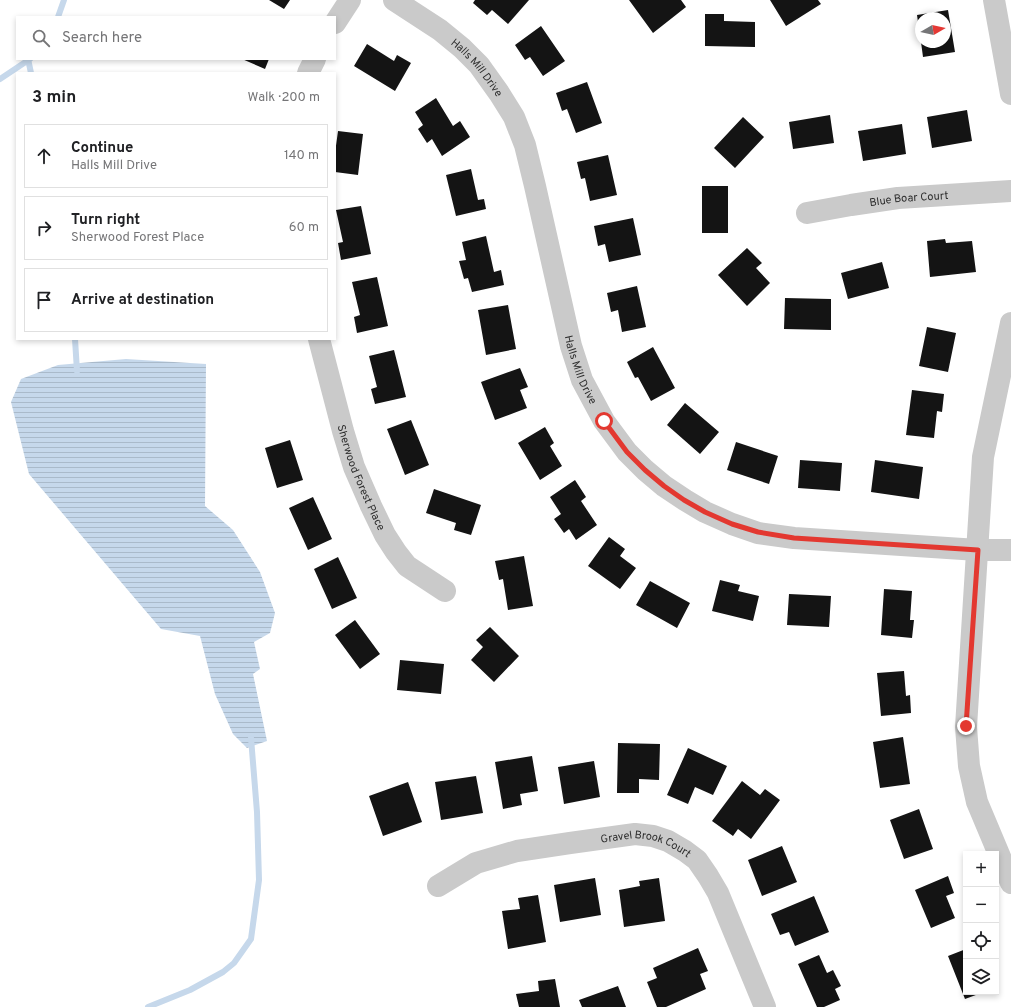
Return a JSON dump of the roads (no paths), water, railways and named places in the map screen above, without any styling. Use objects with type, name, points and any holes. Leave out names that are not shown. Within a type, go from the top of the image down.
[{"type":"street","points":[[336,21],[350,0]]},
{"type":"street","name":"Halls Mill Drive","points":[[394,0],[440,30],[480,65],[514,118],[525,145],[571,346],[582,380],[604,421],[627,452],[645,470],[664,486],[705,512],[732,524],[758,532],[794,538],[978,550],[1011,550]]},
{"type":"street","points":[[994,0],[1011,94]]},
{"type":"street","points":[[308,72],[314,60]]},
{"type":"street","name":"Blue Boar Court","points":[[807,213],[898,198],[1011,191]]},
{"type":"street","points":[[1011,323],[983,457],[966,726],[969,766],[977,802],[1011,883]]},
{"type":"street","name":"Sherwood Forest Place","points":[[319,340],[343,432],[354,467],[385,535],[396,552],[408,566],[445,591]]},
{"type":"street","name":"Gravel Brook Court","points":[[438,886],[476,862],[517,851],[635,834],[653,836],[668,841],[697,860],[718,893],[765,1007]]},
{"type":"water","points":[[126,359],[206,364],[205,506],[233,530],[260,572],[275,613],[270,633],[254,642],[260,669],[253,674],[267,741],[247,748],[233,734],[215,694],[200,636],[161,629],[29,474],[11,402],[21,379],[58,365]]},
{"type":"waterway","points":[[58,16],[64,0]]},
{"type":"waterway","points":[[28,60],[31,72]]},
{"type":"waterway","points":[[0,79],[28,60]]},
{"type":"waterway","points":[[75,340],[77,371]]},
{"type":"waterway","points":[[148,1007],[190,990],[223,972],[234,963],[251,939],[259,880],[257,812],[251,738]]}]
